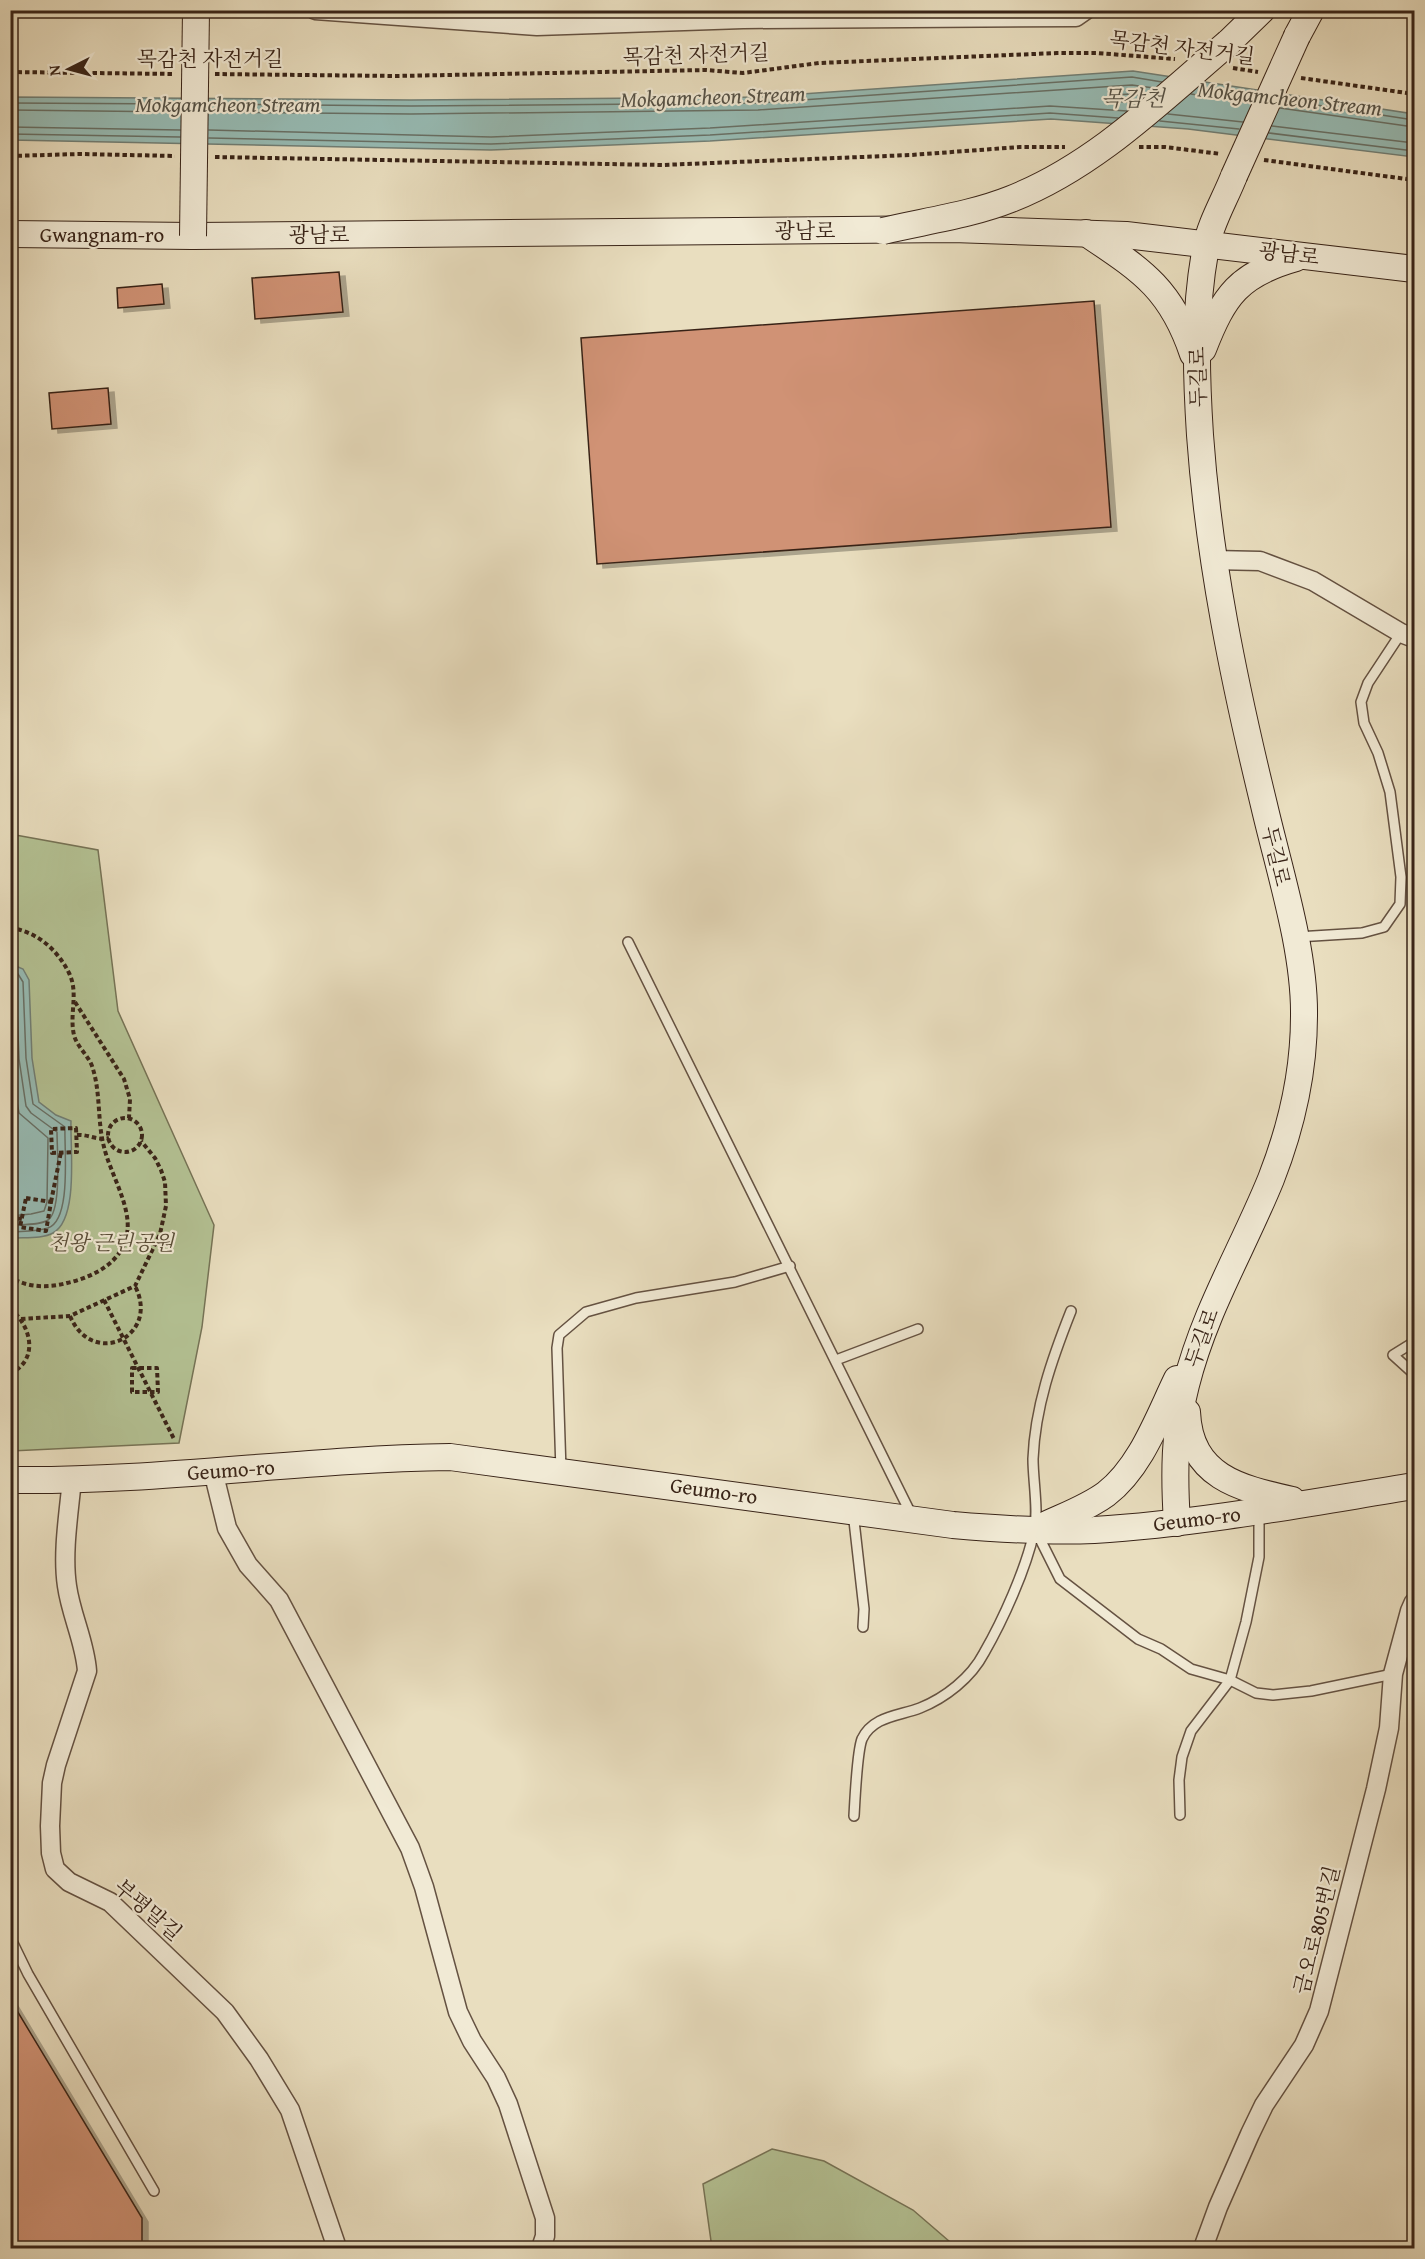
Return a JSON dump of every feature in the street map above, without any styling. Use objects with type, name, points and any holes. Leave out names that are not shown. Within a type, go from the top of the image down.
[{"type":"street","points":[[193,236],[196,10]]},
{"type":"street","points":[[315,10],[512,17],[537,26],[744,15],[1076,17],[1086,10]]},
{"type":"street","points":[[883,231],[1010,199],[1057,177],[1227,55],[1262,10]]},
{"type":"street","name":"두길로","points":[[1177,1523],[1175,1483],[1178,1418],[1186,1384],[1196,1349],[1212,1309],[1284,1142],[1295,1101],[1304,1017],[1303,979],[1295,937],[1219,603],[1202,458],[1197,366],[1201,282],[1206,244],[1229,166],[1311,10]]},
{"type":"street","name":"광남로","points":[[193,236],[953,229],[1086,233],[1206,244],[1414,269]]},
{"type":"street","points":[[1086,233],[1147,276],[1162,293],[1175,310],[1187,335],[1197,366]]},
{"type":"street","name":"Gwangnam-ro","points":[[10,234],[193,236]]},
{"type":"street","points":[[1197,366],[1219,312],[1236,289],[1255,273],[1271,265],[1304,256]]},
{"type":"street","points":[[1213,560],[1260,561],[1313,581],[1408,635]]},
{"type":"street","points":[[1035,1530],[1083,1508],[1106,1494],[1120,1481],[1140,1451],[1212,1309]]},
{"type":"street","points":[[1186,1384],[1187,1420],[1192,1441],[1201,1458],[1214,1472],[1251,1491],[1304,1503]]},
{"type":"street","name":"Geumo-ro","points":[[10,1480],[72,1479],[371,1459],[450,1457],[561,1470],[953,1525],[1035,1530],[1092,1530],[1177,1523],[1414,1486]]},
{"type":"street","points":[[213,1471],[227,1528],[248,1565],[279,1600],[410,1848],[424,1887],[458,2012],[472,2041],[496,2078],[508,2104],[545,2218],[545,2236],[541,2248]]},
{"type":"street","name":"부평말길","points":[[72,1479],[66,1583],[86,1655],[87,1671],[52,1783],[50,1826],[51,1853],[55,1869],[69,1882],[110,1902],[225,2012],[259,2059],[290,2110],[337,2248]]},
{"type":"street","name":"금오로805번길","points":[[1203,2248],[1218,2207],[1264,2105],[1304,2045],[1320,2011],[1389,1728],[1394,1674],[1414,1602]]},
{"type":"lane","points":[[1295,937],[1362,933],[1384,927],[1400,904],[1401,877],[1390,792],[1378,753],[1364,723],[1361,702],[1368,683],[1408,635]]},
{"type":"lane","points":[[628,942],[913,1518]]},
{"type":"lane","points":[[561,1470],[556,1348],[559,1335],[570,1324],[586,1312],[636,1298],[735,1282],[790,1266]]},
{"type":"lane","points":[[854,1816],[861,1741],[868,1730],[879,1720],[921,1708],[966,1679],[984,1655],[1022,1573],[1035,1530],[1033,1460],[1035,1431],[1042,1393],[1071,1311]]},
{"type":"lane","points":[[836,1360],[918,1329]]},
{"type":"lane","points":[[1414,1342],[1393,1355],[1414,1374]]},
{"type":"lane","points":[[852,1510],[864,1609],[863,1627]]},
{"type":"lane","points":[[1180,1815],[1179,1780],[1182,1757],[1191,1731],[1230,1680],[1246,1622],[1259,1557],[1259,1510]]},
{"type":"lane","points":[[1035,1530],[1060,1579],[1138,1639],[1161,1649],[1191,1669],[1230,1680],[1256,1693],[1273,1695],[1311,1691],[1394,1674]]},
{"type":"lane","points":[[10,1937],[28,1974],[154,2191]]},
{"type":"path","name":"목감천 자전거길","points":[[204,74],[396,76],[706,70],[742,73],[819,63],[1057,53],[1097,53],[1179,60]]},
{"type":"path","name":"목감천 자전거길","points":[[1227,55],[1260,72]]},
{"type":"path","name":"목감천 자전거길","points":[[10,72],[181,74]]},
{"type":"path","points":[[1294,77],[1414,94]]},
{"type":"path","points":[[206,156],[662,165],[911,155],[1020,147],[1076,147]]},
{"type":"path","points":[[1131,147],[1165,147],[1229,166]]},
{"type":"path","points":[[10,156],[79,154],[183,156]]},
{"type":"path","points":[[1259,159],[1414,180]]},
{"type":"path","points":[[10,928],[30,932],[42,939],[64,964],[73,983],[75,1038],[89,1059],[94,1072],[103,1140],[122,1199],[128,1232],[119,1252],[104,1269],[82,1279],[69,1283],[38,1286],[26,1285],[10,1277]]},
{"type":"path","points":[[74,1002],[124,1079],[130,1099],[129,1118]]},
{"type":"path","points":[[129,1118],[139,1124],[142,1130],[141,1141],[135,1149],[124,1152],[114,1148],[108,1133],[118,1119],[129,1118]]},
{"type":"path","points":[[76,1128],[77,1135],[77,1152],[52,1153],[51,1129],[76,1128]]},
{"type":"path","points":[[77,1135],[90,1135],[103,1140],[109,1138]]},
{"type":"path","points":[[21,1319],[70,1316],[135,1286],[160,1234],[166,1206],[165,1182],[161,1170],[152,1153],[141,1141]]},
{"type":"path","points":[[51,1202],[26,1198],[20,1227],[46,1231],[61,1152]]},
{"type":"path","points":[[10,1217],[22,1219]]},
{"type":"path","points":[[70,1316],[74,1325],[88,1339],[108,1344],[123,1339],[134,1330],[142,1309],[141,1297],[135,1286]]},
{"type":"path","points":[[104,1300],[174,1439]]},
{"type":"path","points":[[10,1308],[21,1319],[29,1335],[29,1351],[22,1365],[10,1374]]},
{"type":"path","points":[[132,1368],[139,1368],[157,1368],[158,1392],[132,1392],[132,1368]]},
{"type":"green space","name":"천왕 근린공원","points":[[10,834],[98,850],[118,1011],[214,1225],[202,1327],[179,1443],[11,1451]]},
{"type":"green space","points":[[772,2149],[824,2161],[913,2210],[957,2248],[712,2248],[703,2184]]},
{"type":"water","name":"목감천","points":[[1133,71],[1414,114],[1414,157],[1188,129],[1051,119],[710,141],[491,150],[11,140],[11,97],[411,100],[757,97]]},
{"type":"water","points":[[11,964],[23,969],[29,980],[32,1058],[39,1102],[56,1115],[71,1121],[72,1164],[67,1213],[61,1225],[53,1233],[39,1237],[11,1238]]},
{"type":"building","points":[[339,272],[343,312],[255,319],[252,278]]},
{"type":"building","points":[[162,284],[164,304],[118,308],[117,288]]},
{"type":"building","points":[[1094,301],[1111,527],[597,564],[581,338]]},
{"type":"building","points":[[108,388],[111,424],[52,429],[49,393]]},
{"type":"building","points":[[10,1999],[142,2218],[142,2248],[10,2248]]},
{"type":"water label","name":"Mokgamcheon Stream","points":[[713,96]]},
{"type":"water label","name":"Mokgamcheon Stream","points":[[1290,98]]},
{"type":"water label","name":"Mokgamcheon Stream","points":[[228,104]]}]
